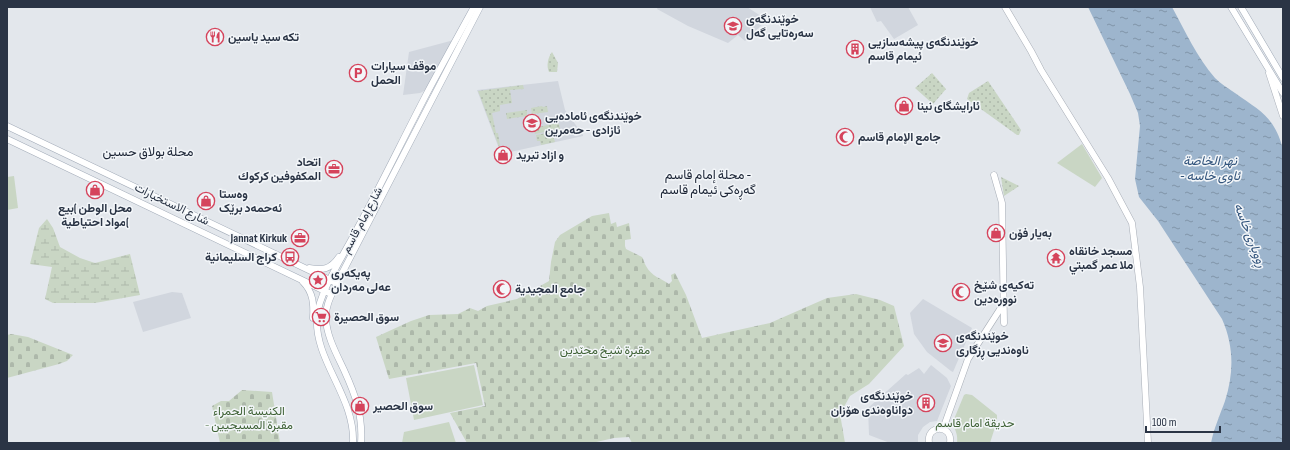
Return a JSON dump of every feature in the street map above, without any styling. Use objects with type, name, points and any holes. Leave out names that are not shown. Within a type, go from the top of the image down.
[{"type":"main road","name":"شارع إمام قاسم","points":[[353,443],[352,421],[321,346],[318,330],[318,310],[330,280],[426,95],[474,7]]},
{"type":"main road","name":"شارع إمام قاسم","points":[[362,443],[360,412],[336,353],[327,325],[326,312],[337,284],[480,7]]},
{"type":"main road","points":[[1005,7],[1031,51],[1040,70],[1108,178],[1132,223],[1140,286],[1148,443]]},
{"type":"main road","points":[[1231,7],[1283,93]]},
{"type":"main road","points":[[1241,7],[1283,78]]},
{"type":"main road","points":[[1267,67],[1283,116]]},
{"type":"main road","points":[[426,95],[434,94]]},
{"type":"main road","name":"شارع الاستخبارات","points":[[7,126],[108,173],[337,284]]},
{"type":"main road","name":"شارع الاستخبارات","points":[[7,139],[332,294]]},
{"type":"main road","points":[[102,184],[108,173]]},
{"type":"main road","points":[[994,175],[998,184],[1002,203],[1004,323]]},
{"type":"main road","points":[[300,266],[317,269],[329,267],[335,263],[351,242]]},
{"type":"main road","points":[[301,279],[312,295],[314,322],[318,330]]},
{"type":"main road","points":[[943,429],[968,359],[1004,303]]},
{"type":"main road","points":[[345,401],[355,397]]},
{"type":"main road","points":[[929,443],[929,437],[936,429],[943,429],[948,432],[950,435],[950,443]]},
{"type":"shaded area","name":"خوێندنگەی سەرەتایی گەل","points":[[658,7],[747,7],[767,20],[745,41],[738,35],[728,43],[688,26],[657,9]]},
{"type":"shaded area","points":[[870,7],[908,7],[918,25],[894,39],[881,21],[877,22]]},
{"type":"shaded area","points":[[454,40],[426,90],[420,93],[403,95],[409,52]]},
{"type":"shaded area","name":"خوێندنگەی ئامادەیی ئازادی - حەمرین","points":[[558,81],[565,110],[583,136],[501,154],[477,90]]},
{"type":"shaded area","points":[[172,292],[182,293],[191,318],[143,332],[133,302]]},
{"type":"shaded area","name":"خوێندنگەی ناوەندیی ڕزگاری","points":[[923,299],[972,328],[953,372],[927,352],[914,334],[910,313]]},
{"type":"shaded area","points":[[931,365],[947,378],[951,386],[937,421],[930,422],[923,427],[918,435],[918,443],[890,443],[869,435],[868,408],[906,374],[908,375],[919,368],[924,374]]},
{"type":"green space","points":[[552,52],[558,63],[557,72],[549,72],[548,70],[549,56]]},
{"type":"green space","points":[[932,73],[946,89],[933,104],[915,88]]},
{"type":"green space","points":[[988,81],[1021,130],[1019,135],[967,99],[969,93]]},
{"type":"green space","points":[[523,85],[524,89],[510,90],[512,103],[500,105],[500,111],[492,113],[496,133],[498,133],[501,152],[478,91]]},
{"type":"green space","points":[[547,106],[548,112],[532,114],[531,108]]},
{"type":"green space","points":[[527,110],[527,116],[507,119],[506,113]]},
{"type":"green space","points":[[557,123],[559,124],[560,129],[535,134],[534,128]]},
{"type":"green space","points":[[552,132],[555,142],[541,145],[540,141],[537,141],[536,135]]},
{"type":"green space","points":[[1082,144],[1102,178],[1095,187],[1057,163]]},
{"type":"green space","points":[[14,176],[18,208],[7,210],[7,177]]},
{"type":"green space","points":[[1001,177],[1019,186],[1004,196]]},
{"type":"green space","name":"مقبرة شيخ محێدین","points":[[609,213],[611,224],[616,222],[617,227],[629,223],[631,239],[625,240],[626,249],[642,257],[645,265],[651,273],[669,284],[672,281],[671,275],[675,273],[686,295],[702,338],[770,323],[827,298],[856,294],[880,300],[894,306],[904,346],[869,384],[850,396],[840,414],[845,443],[632,443],[629,437],[614,438],[592,443],[467,443],[450,413],[485,406],[476,363],[389,379],[376,337],[411,321],[429,315],[458,314],[470,308],[478,311],[487,306],[517,299],[549,281],[555,242],[560,235],[592,216]]},
{"type":"green space","points":[[47,219],[53,228],[60,247],[80,258],[95,263],[130,254],[140,295],[95,303],[53,303],[45,299],[52,267],[30,264],[39,228]]},
{"type":"green space","points":[[11,334],[28,337],[73,355],[67,361],[59,364],[7,378],[7,335]]},
{"type":"green space","points":[[474,365],[483,405],[414,420],[406,378]]},
{"type":"green space","name":"الكنيسة الحمراء - مقبرة المسيحيين","points":[[242,390],[272,392],[280,443],[220,443],[212,406],[221,401],[229,401]]},
{"type":"green space","name":"حديقة امام قاسم","points":[[964,395],[972,395],[997,415],[997,421],[990,443],[957,443],[955,429],[952,424]]},
{"type":"green space","points":[[449,422],[456,443],[402,443],[404,432]]},
{"type":"water","name":"نهر الخاصة - ئاوی خاسە","points":[[1088,7],[1172,7],[1197,53],[1215,78],[1265,115],[1275,129],[1283,149],[1283,443],[1211,443],[1215,427],[1225,401],[1230,380],[1231,349],[1229,339],[1222,319],[1158,221],[1139,197],[1135,179],[1140,126],[1138,113]]},
{"type":"place","name":"خوێندنگەی سەرەتایی گەل","points":[[733,26]]},
{"type":"place","name":"تكه سيد ياسين","points":[[215,37]]},
{"type":"place","name":"خوێندنگەی پیشەسازیی ئیمام قاسم","points":[[855,49]]},
{"type":"place","name":"موقف سيارات الحمل","points":[[358,73]]},
{"type":"place","name":"ئارایشگای نینا","points":[[904,106]]},
{"type":"place","name":"خوێندنگەی ئامادەیی ئازادی - حەمرین","points":[[532,123]]},
{"type":"place","name":"جامع الإمام قاسم","points":[[845,137]]},
{"type":"place","name":"و ازاد تبريد","points":[[503,155]]},
{"type":"place","name":"اتحاد المكفوفين كركوك","points":[[334,169]]},
{"type":"place","name":"محل الوطن )بيع مواد احتياطية(","points":[[95,190]]},
{"type":"place","name":"وەستا ئەحمەد برێک","points":[[206,201]]},
{"type":"place","name":"بەیار فۆن","points":[[996,233]]},
{"type":"place","name":"Jannat Kirkuk","points":[[300,238]]},
{"type":"place","name":"كراج السليمانية","points":[[290,257]]},
{"type":"place","name":"مسجد خانقاه ملا عمر گمبتي","points":[[1056,258]]},
{"type":"place","name":"پەیکەری عەلی مەردان","points":[[318,280]]},
{"type":"place","name":"جامع المجيدية","points":[[502,289]]},
{"type":"place","name":"تەکیەی شێخ نوورەدین","points":[[961,292]]},
{"type":"place","name":"سوق الحصيرة","points":[[321,317]]},
{"type":"place","name":"خوێندنگەی ناوەندیی ڕزگاری","points":[[943,343]]},
{"type":"place","name":"خوێندنگەی دواناوەندی هۆزان","points":[[926,403]]},
{"type":"place","name":"سوق الحصير","points":[[360,406]]},
{"type":"district","name":"محلة بولاق حسين","points":[[148,151]]},
{"type":"district","name":"محلة إمام قاسم - گەڕەکی ئیمام قاسم","points":[[708,182]]},
{"type":"water label","name":"ڕووباری خاسە","points":[[1251,235]]}]
